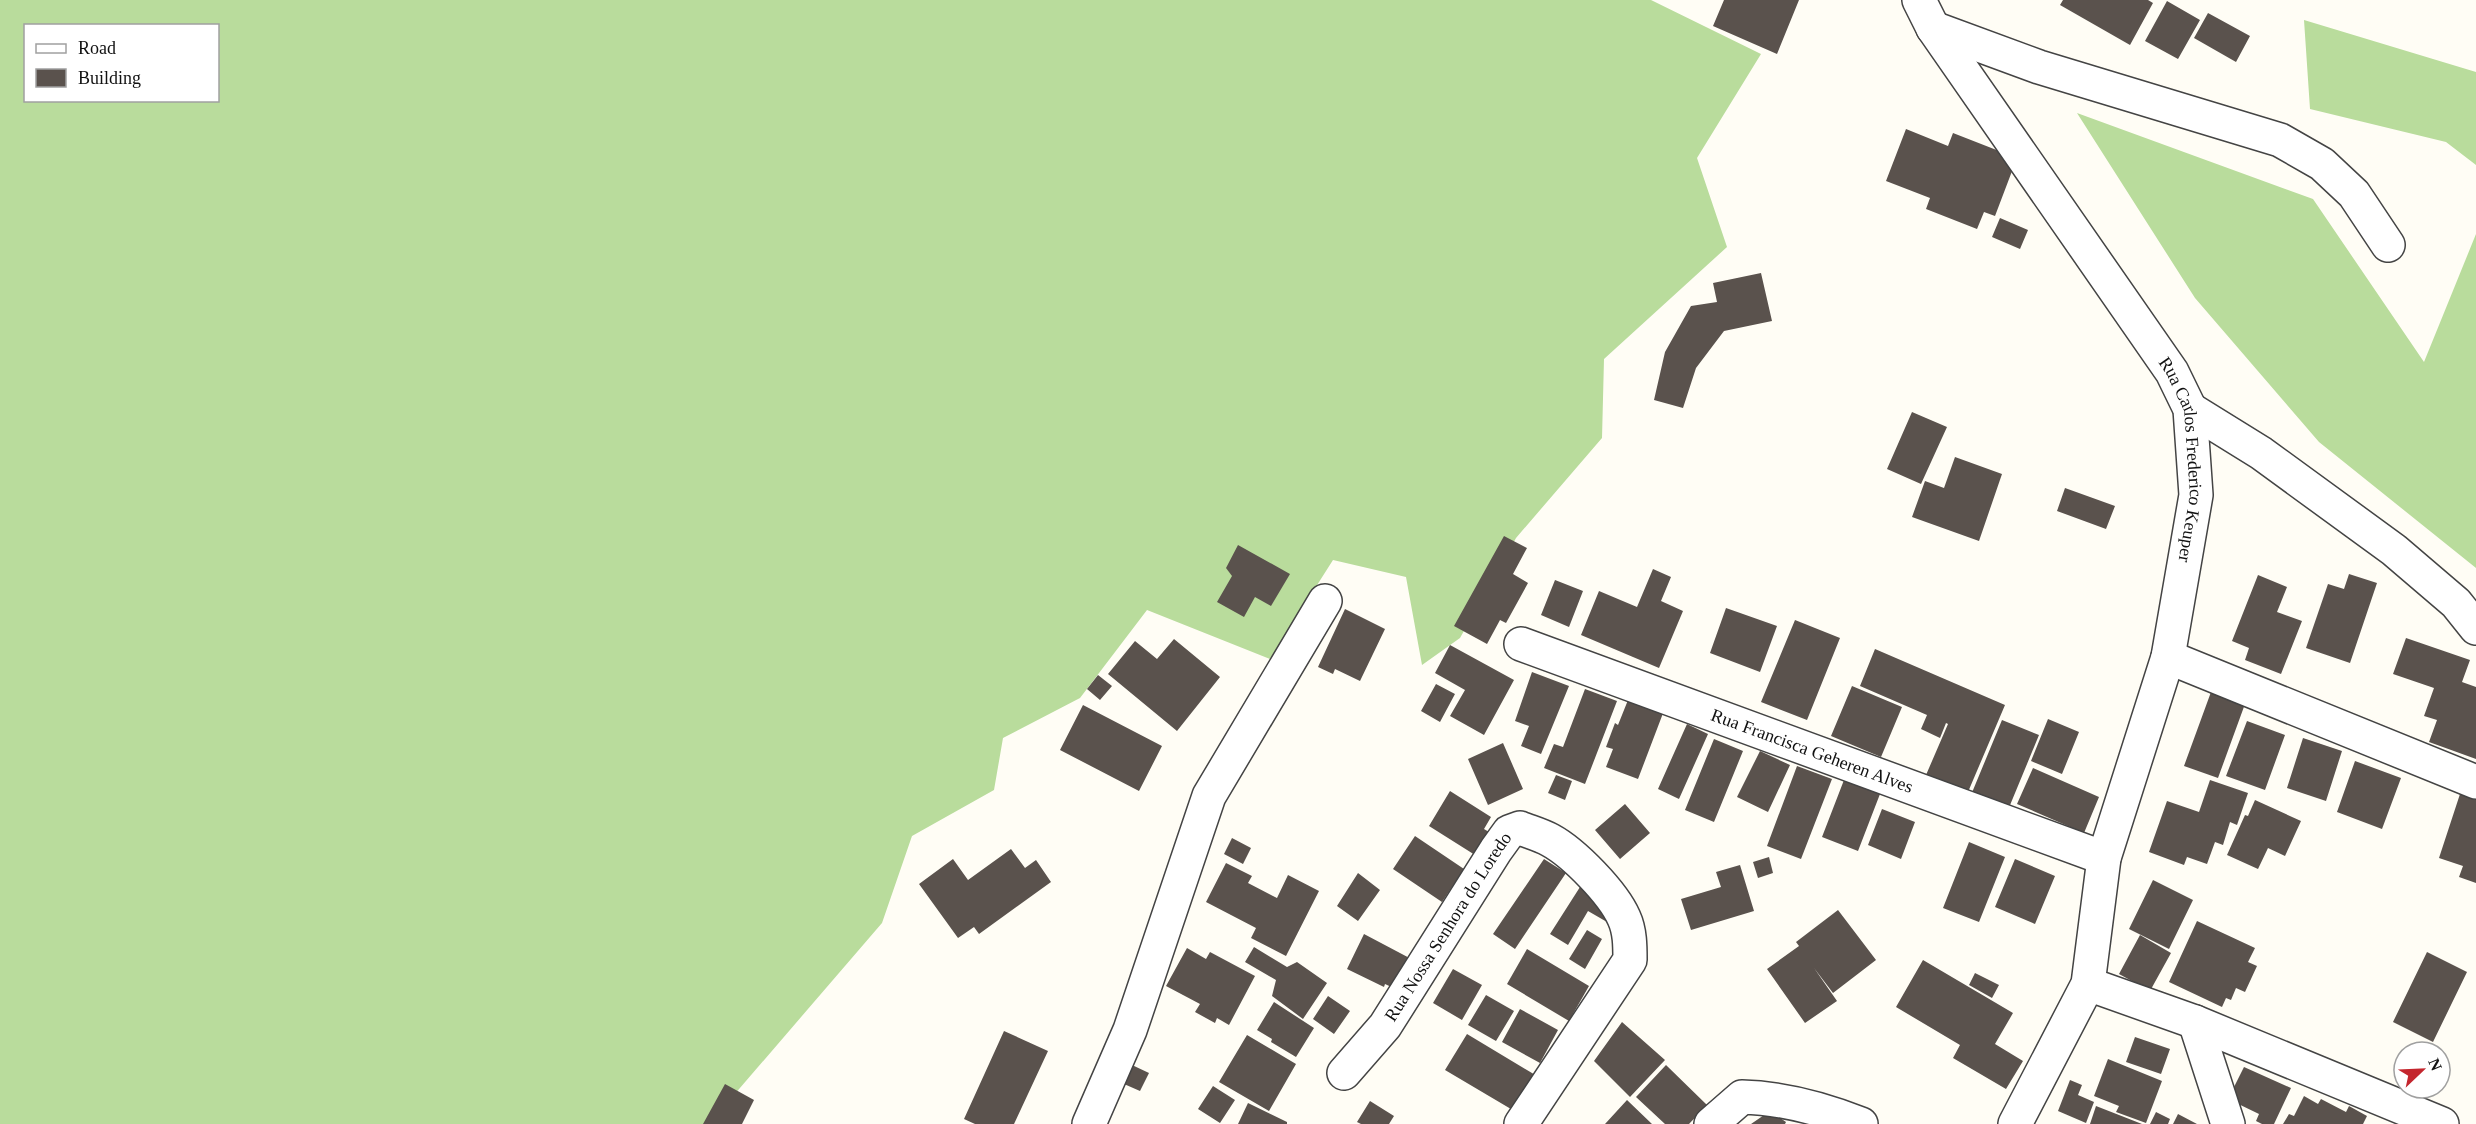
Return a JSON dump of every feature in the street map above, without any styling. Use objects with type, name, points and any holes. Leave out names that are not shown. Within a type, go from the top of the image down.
[{"type":"street","points":[[1926,14],[2038,67],[2280,140],[2322,164],[2354,194],[2388,245]]},
{"type":"street","name":"Rua Carlos Frederico Keuper","points":[[1926,14],[2172,372],[2190,409],[2196,495],[2168,657],[2104,858],[2088,984]]},
{"type":"street","points":[[2190,409],[2261,453],[2394,550],[2456,603],[2476,628]]},
{"type":"street","points":[[1089,1124],[1130,1030],[1209,796],[1325,601]]},
{"type":"street","name":"Rua Francisca Geheren Alves","points":[[1521,644],[2104,858]]},
{"type":"street","points":[[2168,657],[2476,782]]},
{"type":"street","name":"Rua Nossa Senhora do Loredo","points":[[1344,1073],[1385,1026],[1496,850],[1509,832],[1520,828],[1551,840],[1582,865],[1610,897],[1624,918],[1630,943],[1630,960],[1521,1124]]},
{"type":"street","points":[[2015,1124],[2088,984],[2195,1022],[2442,1124]]},
{"type":"street","points":[[2195,1022],[2228,1124]]},
{"type":"street","points":[[1712,1124],[1742,1097],[1762,1098],[1826,1110],[1861,1124]]},
{"type":"green space","points":[[0,0],[1651,0],[1761,54],[1697,158],[1727,247],[1604,359],[1602,438],[1516,538],[1460,638],[1422,665],[1406,577],[1333,560],[1270,659],[1147,610],[1080,698],[1003,738],[994,790],[912,836],[882,923],[709,1124],[0,1124]]},
{"type":"green space","points":[[2304,20],[2476,72],[2476,165],[2446,142],[2310,109]]},
{"type":"green space","points":[[2077,113],[2313,199],[2424,362],[2476,234],[2476,568],[2319,442],[2195,298]]},
{"type":"building","points":[[1724,0],[1799,0],[1777,54],[1713,26]]},
{"type":"building","points":[[2063,0],[2148,0],[2153,3],[2130,45],[2060,5]]},
{"type":"building","points":[[2167,1],[2200,20],[2178,59],[2145,41]]},
{"type":"building","points":[[2208,13],[2250,36],[2236,62],[2194,38]]},
{"type":"building","points":[[1906,129],[1948,146],[1953,133],[2017,158],[1995,216],[1984,212],[1977,229],[1926,209],[1930,198],[1886,181]]},
{"type":"building","points":[[2000,218],[2028,230],[2020,249],[1992,237]]},
{"type":"building","points":[[1761,273],[1772,321],[1724,331],[1696,368],[1683,408],[1654,400],[1665,352],[1691,306],[1717,302],[1713,283]]},
{"type":"building","points":[[1912,412],[1947,427],[1921,484],[1887,469]]},
{"type":"building","points":[[1955,457],[2002,474],[1979,541],[1912,517],[1925,481],[1944,488]]},
{"type":"building","points":[[2065,488],[2115,506],[2106,529],[2057,511]]},
{"type":"building","points":[[1504,536],[1527,548],[1513,574],[1528,583],[1506,623],[1500,620],[1487,644],[1454,626]]},
{"type":"building","points":[[1238,545],[1290,574],[1271,606],[1255,597],[1244,617],[1217,602],[1232,576],[1226,568]]},
{"type":"building","points":[[1653,569],[1671,577],[1661,601],[1683,611],[1659,668],[1581,635],[1599,591],[1637,607]]},
{"type":"building","points":[[2349,574],[2377,583],[2350,663],[2306,648],[2328,584],[2344,589]]},
{"type":"building","points":[[2258,575],[2287,587],[2277,612],[2302,621],[2281,674],[2245,660],[2249,648],[2232,641]]},
{"type":"building","points":[[1555,580],[1583,591],[1569,627],[1541,615]]},
{"type":"building","points":[[1726,608],[1777,626],[1760,672],[1710,653]]},
{"type":"building","points":[[1345,609],[1385,629],[1360,681],[1335,669],[1333,674],[1318,667]]},
{"type":"building","points":[[1795,620],[1840,638],[1807,720],[1761,702]]},
{"type":"building","points":[[2406,638],[2470,660],[2462,682],[2476,687],[2476,759],[2429,742],[2437,720],[2424,716],[2434,688],[2393,674]]},
{"type":"building","points":[[1174,639],[1220,677],[1177,731],[1108,674],[1135,641],[1157,659]]},
{"type":"building","points":[[1450,645],[1514,680],[1484,735],[1450,716],[1465,690],[1435,673]]},
{"type":"building","points":[[1875,649],[2005,705],[1968,792],[1926,775],[1948,724],[1946,723],[1940,738],[1921,729],[1927,715],[1860,686]]},
{"type":"building","points":[[1532,672],[1569,686],[1541,754],[1521,746],[1529,726],[1515,721]]},
{"type":"building","points":[[1098,675],[1112,686],[1100,700],[1087,689]]},
{"type":"building","points":[[1436,684],[1455,694],[1440,722],[1421,711]]},
{"type":"building","points":[[1852,686],[1902,707],[1881,757],[1831,736]]},
{"type":"building","points":[[1585,689],[1617,701],[1585,784],[1544,768],[1554,744],[1563,747]]},
{"type":"building","points":[[2211,692],[2249,693],[2218,778],[2184,766]]},
{"type":"building","points":[[1630,695],[1665,708],[1638,779],[1606,767],[1613,749],[1606,747],[1615,723],[1618,725]]},
{"type":"building","points":[[1083,705],[1162,746],[1139,791],[1060,750]]},
{"type":"building","points":[[2048,719],[2079,732],[2062,774],[2031,761]]},
{"type":"building","points":[[2002,720],[2039,735],[2008,810],[1971,795]]},
{"type":"building","points":[[2247,721],[2285,735],[2265,790],[2226,776]]},
{"type":"building","points":[[1687,724],[1708,734],[1679,799],[1658,789]]},
{"type":"building","points":[[2303,738],[2342,751],[2326,801],[2287,788]]},
{"type":"building","points":[[1714,739],[1743,751],[1714,822],[1685,810]]},
{"type":"building","points":[[1503,743],[1523,789],[1488,805],[1468,759]]},
{"type":"building","points":[[1760,751],[1790,765],[1768,812],[1737,797]]},
{"type":"building","points":[[2355,761],[2401,778],[2382,829],[2337,812]]},
{"type":"building","points":[[1797,766],[1832,779],[1801,859],[1767,846]]},
{"type":"building","points":[[2033,768],[2099,797],[2084,833],[2017,804]]},
{"type":"building","points":[[1556,775],[1572,781],[1565,800],[1548,793]]},
{"type":"building","points":[[1844,780],[1880,794],[1858,851],[1822,837]]},
{"type":"building","points":[[2210,780],[2248,793],[2237,825],[2230,822],[2223,845],[2215,842],[2207,864],[2187,857],[2184,865],[2149,852],[2167,801],[2199,812]]},
{"type":"building","points":[[1450,791],[1491,817],[1484,829],[1489,832],[1475,855],[1429,826]]},
{"type":"building","points":[[2460,794],[2476,800],[2476,883],[2459,877],[2463,866],[2439,858]]},
{"type":"building","points":[[2255,800],[2301,821],[2285,856],[2268,848],[2258,869],[2227,855],[2245,815],[2248,816]]},
{"type":"building","points":[[1625,804],[1650,833],[1620,859],[1595,830]]},
{"type":"building","points":[[1882,809],[1915,822],[1901,859],[1868,845]]},
{"type":"building","points":[[1415,836],[1464,869],[1442,902],[1393,869]]},
{"type":"building","points":[[1232,838],[1251,848],[1243,864],[1224,854]]},
{"type":"building","points":[[1969,842],[2005,857],[1979,922],[1943,908]]},
{"type":"building","points":[[1011,849],[1025,868],[1036,860],[1051,882],[979,934],[974,927],[958,938],[919,884],[953,859],[968,880]]},
{"type":"building","points":[[1769,857],[1773,873],[1758,878],[1753,862]]},
{"type":"building","points":[[1544,859],[1566,873],[1515,949],[1493,934]]},
{"type":"building","points":[[2015,859],[2055,876],[2035,924],[1995,907]]},
{"type":"building","points":[[1226,863],[1252,876],[1248,883],[1277,898],[1288,875],[1319,891],[1286,956],[1251,938],[1256,928],[1206,902]]},
{"type":"building","points":[[1740,865],[1754,911],[1691,930],[1681,899],[1721,887],[1716,872]]},
{"type":"building","points":[[1358,873],[1380,890],[1358,921],[1337,906]]},
{"type":"building","points":[[2153,880],[2193,900],[2169,949],[2129,929]]},
{"type":"building","points":[[1580,887],[1615,908],[1607,922],[1588,911],[1568,945],[1550,934]]},
{"type":"building","points":[[1838,910],[1876,960],[1833,993],[1814,968],[1837,1001],[1805,1023],[1767,969],[1799,946],[1796,942]]},
{"type":"building","points":[[2197,921],[2255,948],[2248,962],[2257,966],[2245,992],[2236,988],[2231,1000],[2226,998],[2222,1007],[2169,982]]},
{"type":"building","points":[[1587,930],[1602,939],[1585,969],[1569,959]]},
{"type":"building","points":[[1364,934],[1417,962],[1402,992],[1385,984],[1384,987],[1347,969]]},
{"type":"building","points":[[2140,935],[2171,953],[2150,991],[2119,974]]},
{"type":"building","points":[[1254,947],[1287,967],[1297,962],[1327,983],[1303,1019],[1272,996],[1276,980],[1245,962]]},
{"type":"building","points":[[1187,948],[1206,959],[1210,952],[1255,976],[1229,1025],[1217,1018],[1215,1023],[1195,1012],[1200,1004],[1166,986]]},
{"type":"building","points":[[1527,949],[1589,986],[1569,1021],[1507,984]]},
{"type":"building","points":[[2427,952],[2467,972],[2434,1040],[2429,1040],[2393,1022]]},
{"type":"building","points":[[1923,960],[2013,1013],[1995,1044],[2023,1061],[2006,1089],[1953,1058],[1960,1045],[1896,1007]]},
{"type":"building","points":[[1453,969],[1482,985],[1462,1020],[1433,1003]]},
{"type":"building","points":[[1975,973],[1999,985],[1992,998],[1969,985]]},
{"type":"building","points":[[1486,995],[1514,1011],[1496,1041],[1468,1025]]},
{"type":"building","points":[[1328,996],[1350,1011],[1334,1034],[1313,1019]]},
{"type":"building","points":[[1274,1002],[1314,1028],[1296,1057],[1271,1042],[1272,1039],[1257,1030]]},
{"type":"building","points":[[1520,1009],[1558,1030],[1540,1063],[1502,1042]]},
{"type":"building","points":[[1622,1022],[1665,1060],[1630,1097],[1594,1061]]},
{"type":"building","points":[[1004,1031],[1048,1051],[1014,1124],[975,1124],[964,1119]]},
{"type":"building","points":[[1467,1034],[1537,1076],[1516,1112],[1445,1070]]},
{"type":"building","points":[[1247,1035],[1296,1064],[1269,1111],[1219,1082]]},
{"type":"building","points":[[2135,1037],[2170,1049],[2161,1074],[2126,1062]]},
{"type":"building","points":[[2108,1059],[2162,1081],[2146,1123],[2116,1112],[2119,1106],[2094,1096]]},
{"type":"building","points":[[1132,1065],[1149,1073],[1140,1091],[1124,1084]]},
{"type":"building","points":[[1666,1065],[1707,1105],[1689,1124],[1665,1124],[1636,1097]]},
{"type":"building","points":[[2244,1067],[2291,1088],[2274,1124],[2262,1124],[2256,1121],[2259,1114],[2228,1099]]},
{"type":"building","points":[[2070,1080],[2082,1085],[2078,1095],[2094,1102],[2086,1123],[2058,1111]]},
{"type":"building","points":[[725,1084],[754,1100],[742,1124],[703,1124]]},
{"type":"building","points":[[1213,1086],[1235,1100],[1220,1123],[1198,1109]]},
{"type":"building","points":[[2304,1096],[2318,1104],[2321,1099],[2346,1112],[2349,1106],[2367,1116],[2363,1124],[2283,1124],[2289,1114],[2294,1116]]},
{"type":"building","points":[[1627,1100],[1652,1124],[1605,1124]]},
{"type":"building","points":[[1370,1101],[1394,1116],[1389,1124],[1357,1122]]},
{"type":"building","points":[[1248,1103],[1287,1122],[1287,1124],[1238,1124]]},
{"type":"building","points":[[2096,1106],[2142,1124],[2090,1124]]},
{"type":"building","points":[[1770,1111],[1786,1122],[1785,1124],[1751,1124]]},
{"type":"building","points":[[2156,1112],[2170,1119],[2168,1124],[2150,1124]]},
{"type":"building","points":[[2178,1114],[2197,1124],[2173,1124]]}]
